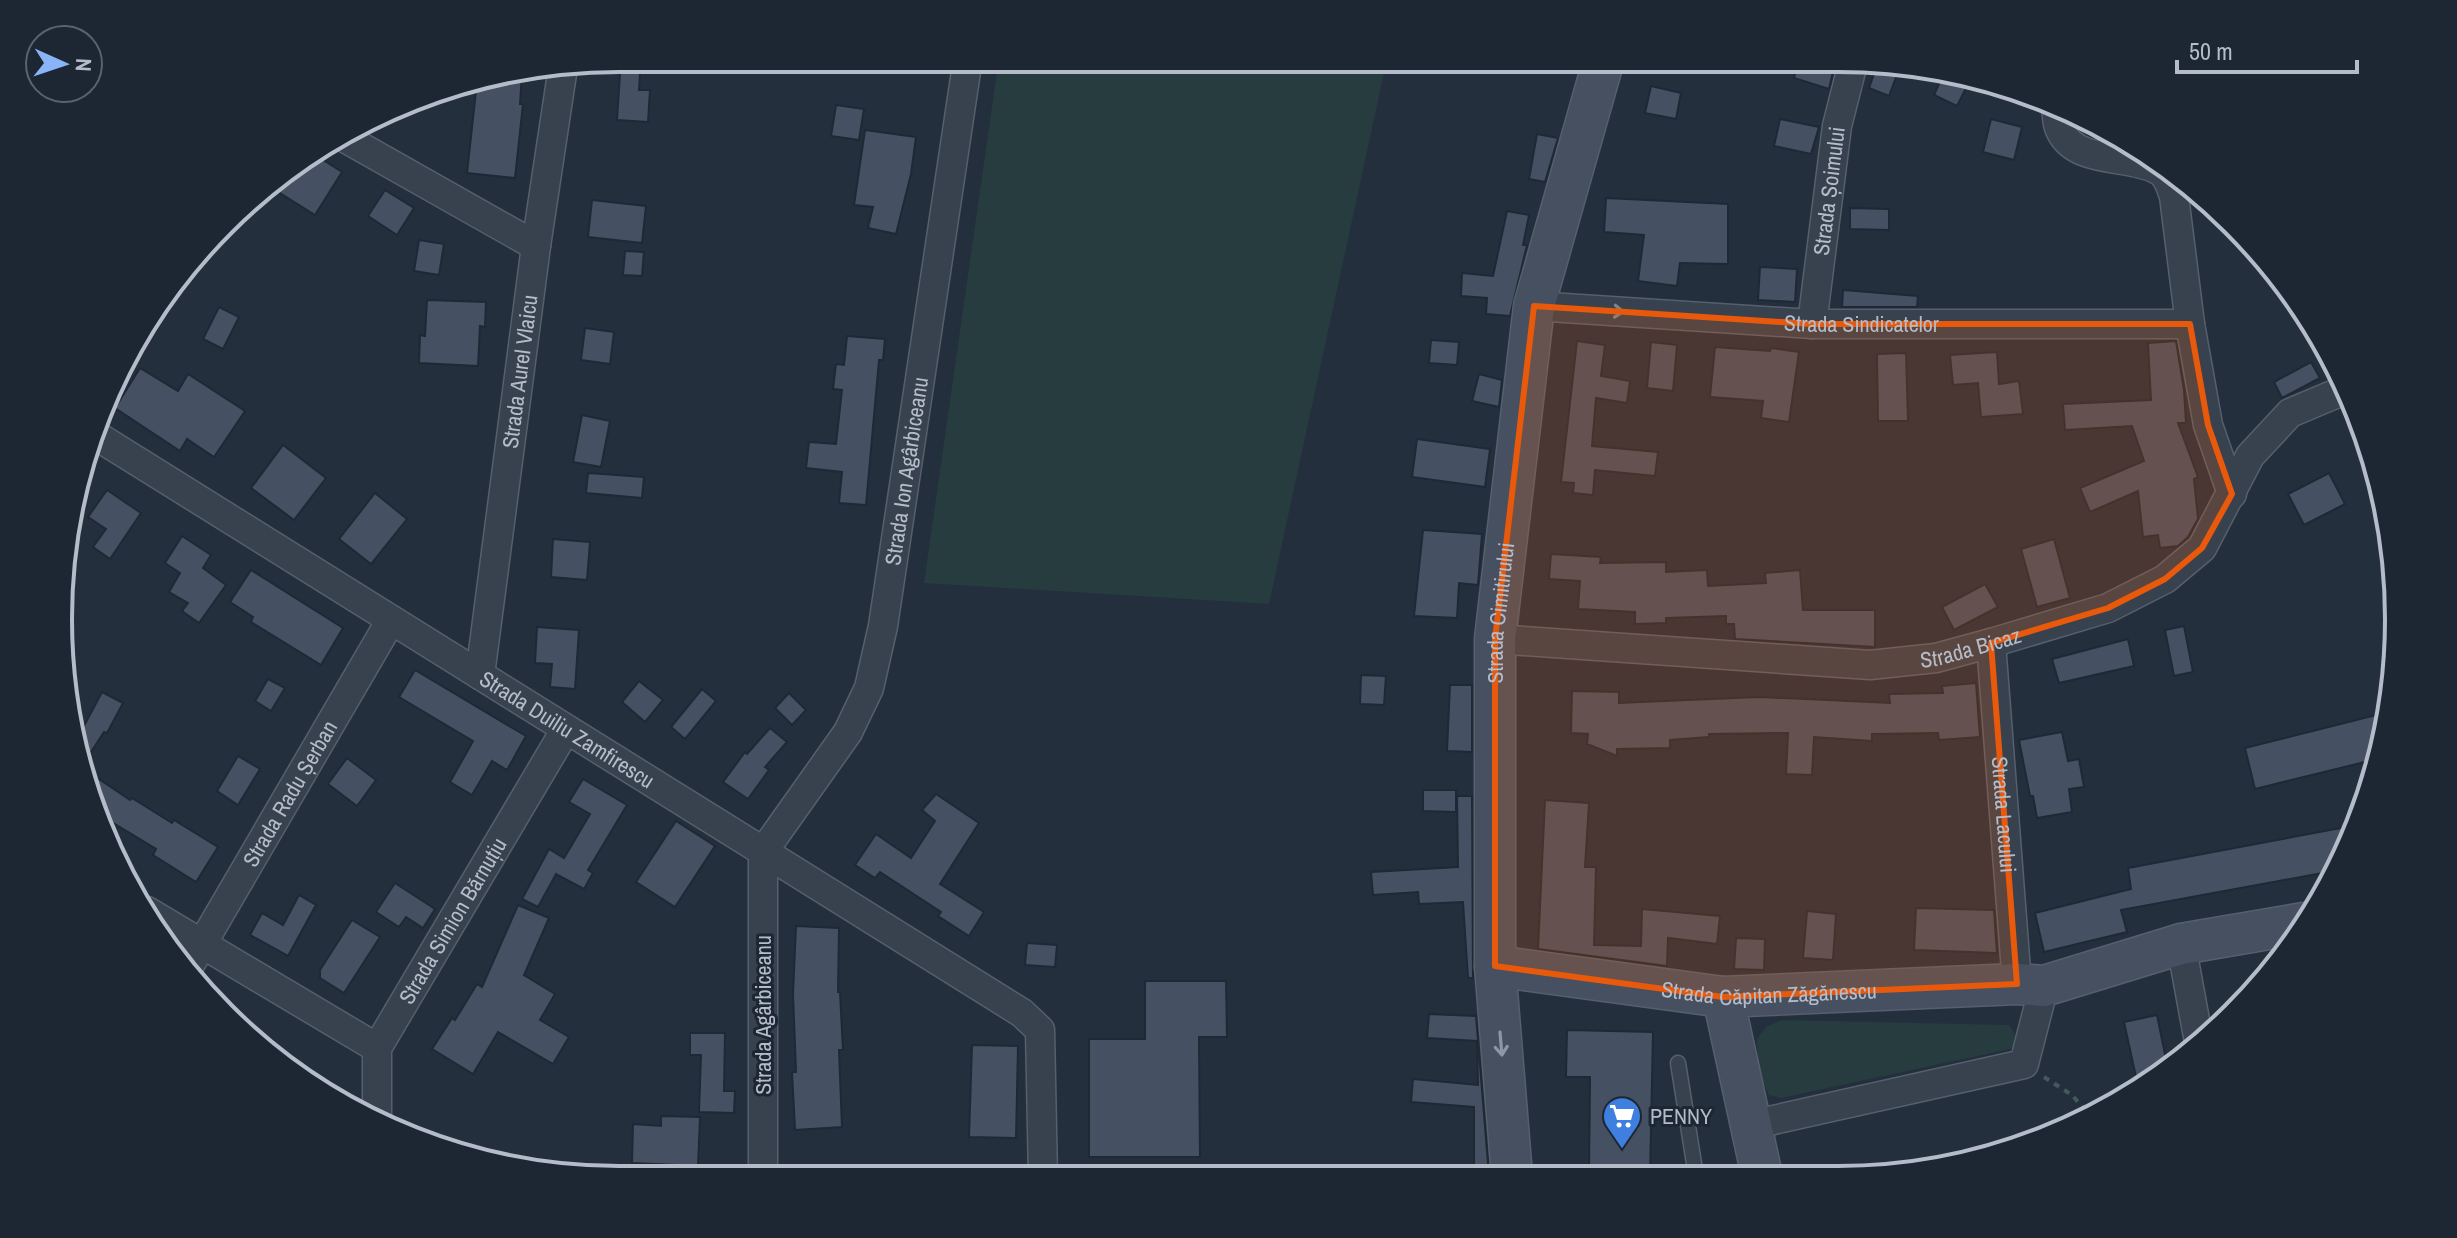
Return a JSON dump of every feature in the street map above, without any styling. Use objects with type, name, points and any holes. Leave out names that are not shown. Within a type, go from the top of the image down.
[{"type":"street","name":"Strada Ion Agârbiceanu","points":[[763,852],[848,732],[869,688],[883,626],[966,72]]},
{"type":"street","name":"Strada Cimitirului","points":[[1511,1166],[1495,966],[1495,639],[1534,306],[1600,72]]},
{"type":"street","name":"Strada Șoimului","points":[[1812,324],[1837,126],[1851,72]]},
{"type":"street","name":"Strada Aurel Vlaicu","points":[[480,675],[536,246],[562,75]]},
{"type":"street","points":[[2058,119],[2059,129],[2068,141],[2087,152],[2145,166]]},
{"type":"street","points":[[351,142],[536,246]]},
{"type":"street","points":[[2170,184],[2174,196],[2190,324],[2208,425],[2232,494]]},
{"type":"street","name":"Strada Sindicatelor","points":[[1534,306],[1812,324],[2190,324]]},
{"type":"street","name":"Strada Bicaz","points":[[1495,639],[1870,665],[1936,658],[1991,643],[2108,608],[2165,579],[2202,548],[2250,456],[2290,413],[2336,394]]},
{"type":"street","name":"Strada Duiliu Zamfirescu","points":[[102,439],[1022,1013],[1040,1030],[1043,1166]]},
{"type":"street","name":"Strada Radu Șerban","points":[[192,961],[391,620]]},
{"type":"street","name":"Strada Lacului","points":[[1991,643],[2030,985]]},
{"type":"street","name":"Strada Simion Bărnuțiu","points":[[377,1048],[566,729]]},
{"type":"street","name":"Strada Agârbiceanu","points":[[763,852],[763,1166]]},
{"type":"street","points":[[162,919],[377,1048],[377,1110]]},
{"type":"street","name":"Strada Căpitan Zăgănescu","points":[[1495,966],[1723,997],[2030,985],[2181,944],[2291,925]]},
{"type":"street","points":[[2181,944],[2197,1032]]},
{"type":"street","points":[[1751,1125],[2024,1064],[2030,985]]},
{"type":"street","points":[[1723,997],[1760,1166]]},
{"type":"lane","points":[[1678,1063],[1694,1166]]},
{"type":"path","points":[[2024,1064],[2072,1095],[2083,1108]]},
{"type":"highlighted area","points":[[1534,306],[1812,324],[2190,324],[2208,425],[2232,494],[2202,548],[2165,579],[2108,608],[1991,643],[2017,984],[1723,997],[1495,966],[1495,639]]},
{"type":"green space","points":[[997,72],[1384,72],[1269,604],[924,583]]},
{"type":"green space","points":[[1781,1020],[2009,1025],[2016,1036],[2015,1048],[1781,1098],[1769,1095],[1758,1070],[1757,1039],[1766,1027]]},
{"type":"building","points":[[620,72],[640,72],[639,90],[650,90],[648,122],[617,120]]},
{"type":"building","points":[[1796,72],[1833,72],[1829,89],[1794,78]]},
{"type":"building","points":[[1874,73],[1897,76],[1889,96],[1869,88]]},
{"type":"building","points":[[522,81],[520,104],[523,104],[515,178],[467,173],[476,91]]},
{"type":"building","points":[[1940,82],[1966,88],[1957,106],[1934,95]]},
{"type":"building","points":[[1651,86],[1681,93],[1676,119],[1645,113]]},
{"type":"building","points":[[836,105],[864,109],[859,140],[831,136]]},
{"type":"building","points":[[1780,119],[1819,127],[1811,154],[1774,146]]},
{"type":"building","points":[[1991,119],[2022,127],[2014,160],[1983,152]]},
{"type":"building","points":[[865,130],[916,137],[911,174],[896,234],[868,228],[873,207],[854,205]]},
{"type":"building","points":[[1537,134],[1558,138],[1545,182],[1529,179]]},
{"type":"building","points":[[322,159],[342,172],[315,215],[278,192]]},
{"type":"building","points":[[385,190],[414,208],[397,235],[368,216]]},
{"type":"building","points":[[1606,198],[1728,204],[1728,264],[1680,263],[1677,286],[1638,281],[1644,235],[1604,232]]},
{"type":"building","points":[[592,200],[646,206],[642,243],[588,237]]},
{"type":"building","points":[[1850,208],[1889,209],[1889,230],[1850,229]]},
{"type":"building","points":[[1507,211],[1529,215],[1523,245],[1527,245],[1510,316],[1486,314],[1487,298],[1461,296],[1462,273],[1493,276]]},
{"type":"building","points":[[419,240],[444,244],[439,275],[414,271]]},
{"type":"building","points":[[625,251],[644,252],[642,276],[623,275]]},
{"type":"building","points":[[1760,267],[1797,269],[1795,302],[1758,300]]},
{"type":"building","points":[[1843,290],[1918,296],[1917,307],[1842,307]]},
{"type":"building","points":[[427,300],[486,302],[485,327],[480,326],[478,366],[419,363],[420,335],[425,336]]},
{"type":"building","points":[[219,307],[239,317],[223,349],[203,339]]},
{"type":"building","points":[[585,328],[614,332],[610,364],[581,360]]},
{"type":"building","points":[[847,336],[885,339],[883,360],[879,360],[866,505],[839,503],[842,472],[806,468],[809,442],[836,444],[842,390],[833,389],[836,364],[844,365]]},
{"type":"building","points":[[1431,340],[1459,342],[1457,365],[1429,363]]},
{"type":"building","points":[[1577,341],[1605,345],[1601,376],[1630,381],[1627,403],[1596,398],[1592,446],[1658,452],[1655,476],[1595,470],[1593,495],[1573,493],[1574,483],[1561,482]]},
{"type":"building","points":[[2176,341],[2186,423],[2178,423],[2198,477],[2194,479],[2198,519],[2188,537],[2178,546],[2160,548],[2158,535],[2143,537],[2138,491],[2090,512],[2080,488],[2144,461],[2132,426],[2065,430],[2063,404],[2151,400],[2148,343]]},
{"type":"building","points":[[1651,342],[1677,345],[1673,391],[1647,388]]},
{"type":"building","points":[[1715,347],[1799,352],[1789,422],[1761,418],[1763,401],[1710,397]]},
{"type":"building","points":[[1997,352],[1999,384],[2019,381],[2023,414],[1981,417],[1978,383],[1953,385],[1950,355]]},
{"type":"building","points":[[1906,353],[1908,421],[1878,421],[1877,354]]},
{"type":"building","points":[[2311,362],[2320,378],[2282,398],[2274,382]]},
{"type":"building","points":[[140,368],[178,391],[188,374],[245,411],[214,457],[187,439],[180,451],[115,408]]},
{"type":"building","points":[[1479,374],[1502,380],[1499,407],[1472,401]]},
{"type":"building","points":[[582,415],[610,421],[601,467],[573,462]]},
{"type":"building","points":[[1417,439],[1490,449],[1485,487],[1412,477]]},
{"type":"building","points":[[283,445],[326,478],[294,520],[251,488]]},
{"type":"building","points":[[588,473],[644,477],[642,498],[586,493]]},
{"type":"building","points":[[2329,473],[2345,504],[2304,525],[2288,494]]},
{"type":"building","points":[[107,490],[141,513],[110,559],[93,547],[106,529],[88,517]]},
{"type":"building","points":[[375,493],[407,519],[371,564],[339,539]]},
{"type":"building","points":[[1423,530],[1482,534],[1478,585],[1459,583],[1457,618],[1414,616]]},
{"type":"building","points":[[182,536],[211,555],[203,568],[226,585],[199,623],[182,611],[188,603],[169,592],[180,573],[165,563]]},
{"type":"building","points":[[553,539],[590,542],[587,580],[551,577]]},
{"type":"building","points":[[2054,539],[2070,598],[2037,607],[2021,549]]},
{"type":"building","points":[[1551,554],[1601,557],[1600,563],[1666,562],[1666,572],[1707,570],[1708,586],[1766,583],[1765,573],[1800,570],[1803,610],[1875,610],[1875,647],[1735,639],[1734,624],[1726,624],[1726,616],[1666,618],[1666,623],[1635,624],[1635,612],[1578,609],[1580,581],[1549,579]]},
{"type":"building","points":[[251,570],[343,628],[321,665],[251,622],[253,617],[230,602]]},
{"type":"building","points":[[1985,584],[1998,607],[1954,630],[1942,607]]},
{"type":"building","points":[[2184,626],[2193,672],[2174,676],[2165,630]]},
{"type":"building","points":[[537,627],[579,630],[575,689],[550,687],[552,664],[535,663]]},
{"type":"building","points":[[2128,639],[2134,666],[2059,683],[2052,659]]},
{"type":"building","points":[[415,670],[526,736],[507,770],[492,761],[472,795],[450,782],[473,741],[399,697]]},
{"type":"building","points":[[1361,675],[1386,676],[1384,705],[1360,704]]},
{"type":"building","points":[[268,679],[285,688],[271,711],[255,701]]},
{"type":"building","points":[[639,681],[663,700],[645,722],[622,702]]},
{"type":"building","points":[[1976,683],[1980,737],[1939,740],[1938,733],[1872,734],[1872,741],[1814,737],[1812,775],[1786,774],[1788,733],[1709,734],[1709,737],[1670,740],[1670,748],[1617,749],[1617,756],[1587,744],[1588,734],[1571,733],[1572,691],[1619,692],[1619,703],[1759,697],[1890,703],[1889,694],[1943,693],[1942,686]]},
{"type":"building","points":[[1450,685],[1472,685],[1472,752],[1447,751]]},
{"type":"building","points":[[702,689],[716,701],[685,739],[671,727]]},
{"type":"building","points":[[102,692],[123,703],[107,733],[104,732],[90,754],[83,727]]},
{"type":"building","points":[[789,693],[806,710],[792,725],[775,708]]},
{"type":"building","points":[[2376,715],[2366,762],[2255,789],[2245,748]]},
{"type":"building","points":[[770,728],[787,742],[765,767],[769,770],[748,799],[723,782],[745,752],[747,754]]},
{"type":"building","points":[[2062,732],[2068,761],[2079,759],[2084,787],[2069,789],[2072,812],[2037,818],[2019,740]]},
{"type":"building","points":[[238,756],[260,769],[238,805],[217,791]]},
{"type":"building","points":[[347,758],[376,780],[357,806],[328,784]]},
{"type":"building","points":[[96,777],[130,800],[132,798],[172,823],[174,820],[218,847],[196,882],[153,855],[156,849],[112,822]]},
{"type":"building","points":[[583,779],[627,805],[588,870],[593,873],[584,889],[556,874],[538,907],[522,899],[549,849],[564,858],[590,814],[569,802]]},
{"type":"building","points":[[1423,790],[1456,790],[1456,812],[1423,811]]},
{"type":"building","points":[[936,794],[979,823],[940,884],[984,912],[969,936],[938,916],[941,912],[880,872],[875,878],[855,865],[876,834],[911,858],[935,821],[922,810]]},
{"type":"building","points":[[1457,796],[1472,796],[1473,978],[1468,978],[1463,902],[1419,904],[1418,892],[1373,895],[1371,872],[1458,867]]},
{"type":"building","points":[[1545,800],[1589,803],[1585,867],[1596,867],[1594,945],[1641,946],[1642,909],[1720,916],[1717,944],[1668,938],[1667,966],[1538,949]]},
{"type":"building","points":[[676,821],[715,846],[675,907],[636,882]]},
{"type":"building","points":[[2343,828],[2322,873],[2121,910],[2127,932],[2044,952],[2035,913],[2131,889],[2128,868]]},
{"type":"building","points":[[395,883],[435,909],[423,928],[406,917],[399,927],[376,912]]},
{"type":"building","points":[[299,895],[316,905],[288,956],[250,935],[262,913],[283,925]]},
{"type":"building","points":[[518,905],[549,918],[524,975],[555,994],[540,1020],[569,1037],[553,1064],[498,1032],[473,1074],[432,1049],[452,1018],[455,1020],[477,984],[482,987]]},
{"type":"building","points":[[1916,908],[1994,910],[1997,953],[1914,950]]},
{"type":"building","points":[[1807,911],[1836,914],[1833,960],[1803,958]]},
{"type":"building","points":[[352,920],[380,937],[344,993],[320,978],[320,970]]},
{"type":"building","points":[[796,926],[839,928],[842,1127],[795,1130],[792,1072],[796,1072],[793,994]]},
{"type":"building","points":[[1736,938],[1765,939],[1764,970],[1734,969]]},
{"type":"building","points":[[1027,943],[1057,945],[1055,967],[1025,965]]},
{"type":"building","points":[[1145,981],[1226,981],[1227,1037],[1199,1037],[1200,1157],[1089,1157],[1089,1039],[1145,1039]]},
{"type":"building","points":[[1429,1014],[1476,1016],[1488,1166],[1474,1166],[1474,1107],[1411,1102],[1413,1079],[1478,1085],[1477,1041],[1427,1038]]},
{"type":"building","points":[[2157,1015],[2166,1057],[2136,1078],[2124,1022]]},
{"type":"building","points":[[1567,1030],[1653,1032],[1650,1166],[1589,1166],[1590,1077],[1566,1077]]},
{"type":"building","points":[[690,1033],[725,1033],[724,1091],[735,1091],[734,1113],[699,1112],[701,1055],[690,1055]]},
{"type":"building","points":[[972,1045],[1018,1046],[1016,1138],[969,1137]]},
{"type":"building","points":[[661,1116],[700,1117],[698,1166],[632,1163],[633,1124],[661,1126]]},
{"type":"place","name":"PENNY","points":[[1622,1150]]}]
